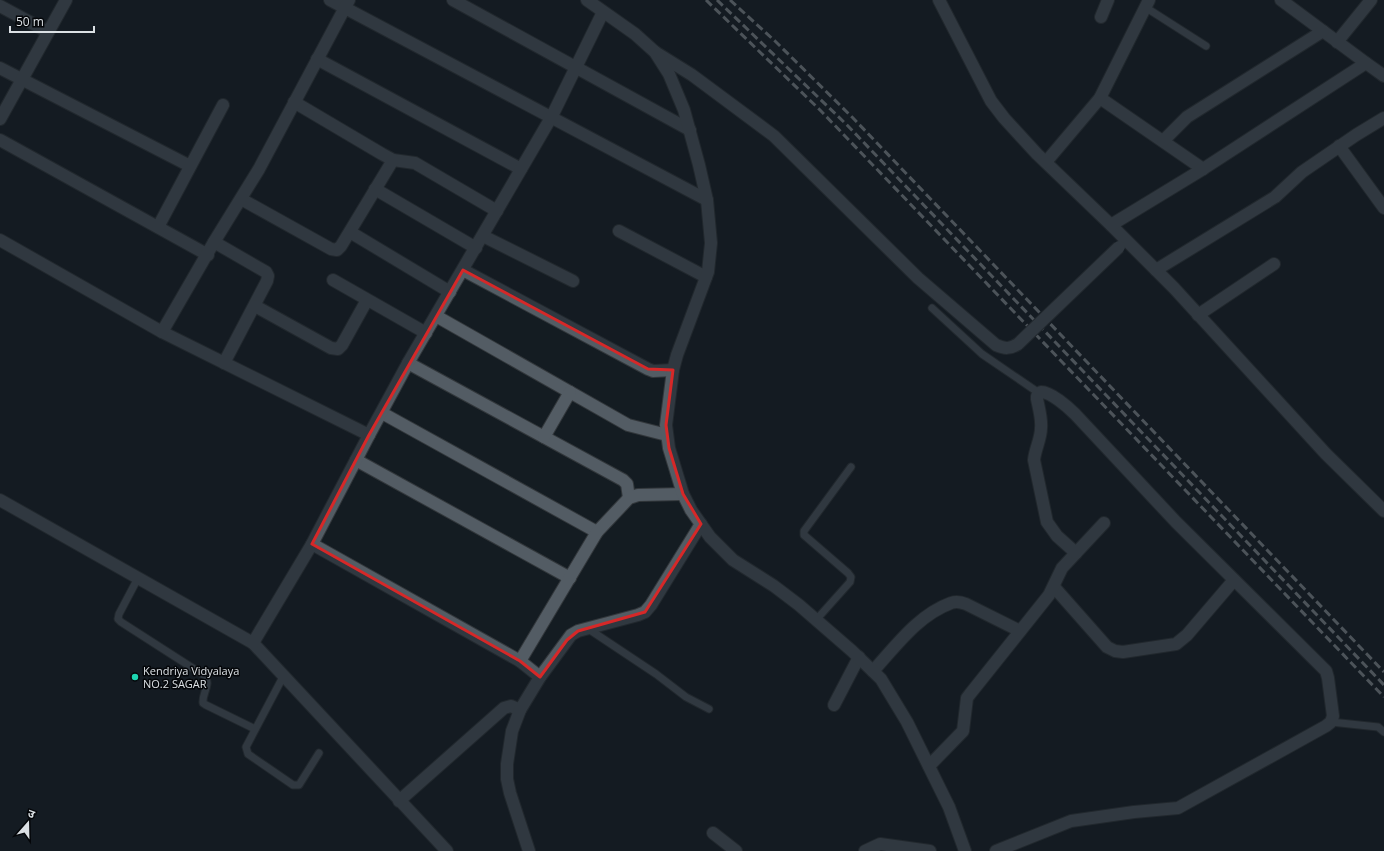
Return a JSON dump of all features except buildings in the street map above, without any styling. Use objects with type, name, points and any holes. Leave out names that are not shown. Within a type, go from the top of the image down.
[{"type":"street","points":[[0,119],[66,0]]},
{"type":"street","points":[[330,0],[347,4],[707,200]]},
{"type":"street","points":[[453,0],[690,130]]},
{"type":"street","points":[[587,0],[635,34],[655,52],[692,75],[774,136],[918,278],[996,344],[1004,349],[1011,348],[1018,344],[1122,243]]},
{"type":"street","points":[[939,0],[997,109],[1046,162],[1111,225],[1122,243],[1156,270],[1326,454],[1384,511]]},
{"type":"street","points":[[1101,17],[1108,0]]},
{"type":"street","points":[[1281,0],[1384,76]]},
{"type":"street","points":[[1337,42],[1371,0]]},
{"type":"street","points":[[162,332],[208,255],[214,242],[259,170],[347,4]]},
{"type":"street","points":[[1046,162],[1100,98],[1147,4]]},
{"type":"street","points":[[0,6],[48,32]]},
{"type":"street","points":[[253,643],[312,544],[368,435],[382,413],[408,363],[464,270],[552,116],[603,12]]},
{"type":"street","points":[[1162,142],[1187,117],[1323,31]]},
{"type":"street","points":[[655,52],[669,74],[684,110],[690,130],[707,200],[711,243],[708,272],[673,370],[666,424],[669,448],[683,494],[691,510],[710,537],[733,560],[774,586],[859,657],[881,679],[907,722],[929,766],[949,807],[965,851]]},
{"type":"street","points":[[317,59],[521,169]]},
{"type":"street","points":[[1111,225],[1203,170],[1366,64]]},
{"type":"street","points":[[0,68],[190,166]]},
{"type":"street","points":[[1100,98],[1203,170]]},
{"type":"street","points":[[294,102],[393,160],[416,163],[497,211]]},
{"type":"street","points":[[158,227],[223,104]]},
{"type":"street","points":[[1156,270],[1275,197],[1297,175],[1339,146],[1384,118]]},
{"type":"street","points":[[0,140],[208,255]]},
{"type":"street","points":[[1339,146],[1384,208]]},
{"type":"street","points":[[241,199],[331,249],[337,250],[350,232],[393,160]]},
{"type":"street","points":[[375,189],[476,248]]},
{"type":"street","points":[[620,231],[706,277]]},
{"type":"street","points":[[350,232],[450,292]]},
{"type":"street","points":[[483,236],[573,281]]},
{"type":"street","points":[[0,240],[162,332],[368,435]]},
{"type":"street","points":[[214,242],[266,272],[268,276],[267,281],[224,363]]},
{"type":"street","points":[[1198,315],[1274,264]]},
{"type":"street","points":[[464,270],[648,369],[653,371],[673,370]]},
{"type":"street","points":[[333,280],[426,333]]},
{"type":"street","points":[[254,306],[331,348],[338,349],[342,345],[367,300]]},
{"type":"street","points":[[436,316],[628,425],[667,435]]},
{"type":"street","points":[[408,363],[623,480],[627,484],[629,498]]},
{"type":"street","points":[[544,437],[570,392]]},
{"type":"street","points":[[996,851],[1071,822],[1134,812],[1178,808],[1326,726],[1331,722],[1333,716],[1326,671],[1176,522],[1075,414],[1048,393],[1039,393],[1037,399],[1041,428],[1040,437],[1034,453],[1034,460],[1047,522],[1057,536],[1076,553]]},
{"type":"street","points":[[382,413],[597,532]]},
{"type":"street","points":[[356,460],[570,578]]},
{"type":"street","points":[[520,661],[597,532],[629,498],[638,495],[683,494]]},
{"type":"street","points":[[0,500],[253,643],[447,851]]},
{"type":"street","points":[[929,766],[963,731],[967,698],[1049,595],[1062,568],[1104,523]]},
{"type":"street","points":[[529,851],[510,793],[507,779],[507,764],[512,731],[520,710],[540,677],[571,635],[587,628],[645,612],[651,605],[701,524]]},
{"type":"street","points":[[312,544],[520,661],[540,677]]},
{"type":"street","points":[[1054,587],[1107,647],[1115,651],[1123,652],[1176,644],[1187,635],[1234,580]]},
{"type":"street","points":[[873,671],[920,620],[952,602],[966,604],[1020,631]]},
{"type":"street","points":[[834,705],[859,657]]},
{"type":"street","points":[[399,801],[504,708],[511,706],[520,710]]},
{"type":"street","points":[[713,833],[736,851]]},
{"type":"street","points":[[865,851],[880,844],[930,851]]},
{"type":"lane","points":[[1147,4],[1206,46]]},
{"type":"lane","points":[[932,308],[982,354],[1039,393]]},
{"type":"lane","points":[[816,620],[850,582],[851,577],[804,536],[804,531],[851,467]]},
{"type":"lane","points":[[138,578],[119,614],[118,619],[205,676],[208,680],[208,684],[202,699],[203,703],[255,729]]},
{"type":"lane","points":[[587,628],[656,674],[686,697],[708,709]]},
{"type":"lane","points":[[284,675],[246,747],[248,754],[293,785],[299,785],[319,753]]},
{"type":"lane","points":[[1331,722],[1378,727],[1384,732]]},
{"type":"highlighted area","points":[[463,270],[648,369],[673,370],[666,425],[669,448],[683,494],[701,524],[645,612],[578,631],[567,640],[540,677],[520,661],[312,544],[369,435]]},
{"type":"railway","points":[[706,0],[820,110],[1384,697]]},
{"type":"railway","points":[[717,0],[847,125],[1384,685]]},
{"type":"railway","points":[[730,0],[776,42],[853,118],[1384,672]]},
{"type":"place","name":"Kendriya Vidyalaya NO.2 SAGAR","points":[[135,677]]}]
